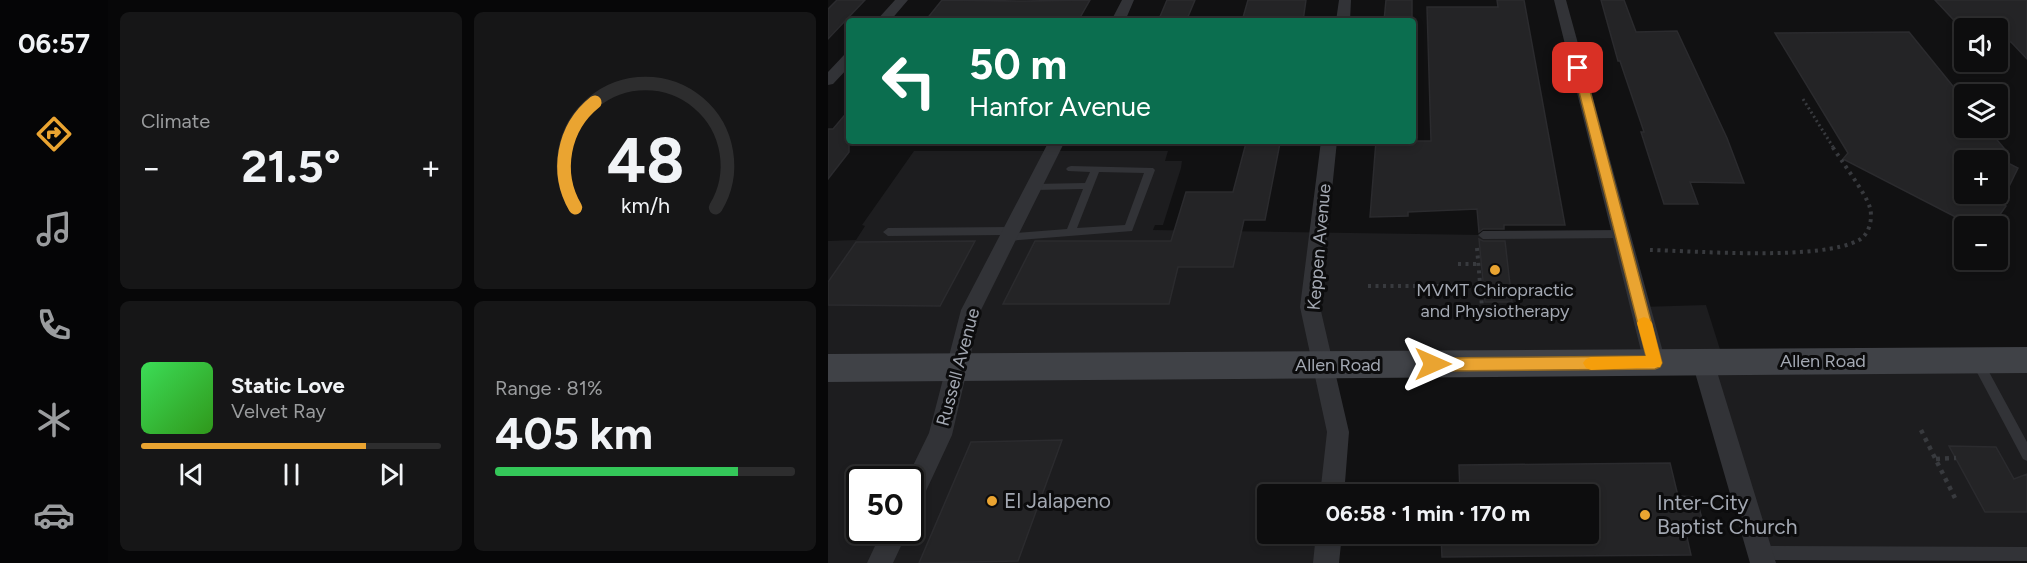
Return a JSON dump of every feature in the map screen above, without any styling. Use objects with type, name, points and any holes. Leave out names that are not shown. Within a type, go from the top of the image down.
[{"type":"main road","name":"Allen Road","points":[[828,368],[2027,360]]},
{"type":"street","points":[[886,18],[902,0]]},
{"type":"street","points":[[1119,18],[1128,0]]},
{"type":"street","points":[[1343,18],[1345,0]]},
{"type":"street","points":[[1560,0],[1655,363]]},
{"type":"street","points":[[828,81],[846,61]]},
{"type":"street","name":"Russell Avenue","points":[[924,468],[940,435],[959,368],[971,310],[1056,144]]},
{"type":"street","name":"Keppen Avenue","points":[[1329,144],[1310,307],[1338,432],[1333,484]]},
{"type":"street","points":[[1702,362],[1762,558]]},
{"type":"street","points":[[880,563],[889,544]]},
{"type":"street","points":[[1326,563],[1328,544]]},
{"type":"lane","points":[[888,232],[1009,234],[1129,228],[1150,170],[1071,169]]},
{"type":"lane","points":[[1071,231],[1095,170]]},
{"type":"lane","points":[[1034,187],[1088,186]]},
{"type":"lane","points":[[1484,235],[1622,234]]},
{"type":"lane","points":[[1976,360],[2027,455]]},
{"type":"lane","points":[[1762,558],[2027,554]]},
{"type":"path","points":[[1650,250],[1819,250],[1848,246],[1861,240],[1869,227],[1870,207],[1803,99]]},
{"type":"path","points":[[1477,247],[1482,307]]},
{"type":"path","points":[[1458,264],[1478,264]]},
{"type":"path","points":[[1368,286],[1480,286]]},
{"type":"path","points":[[1921,430],[1958,502]]},
{"type":"path","points":[[1936,459],[1956,458]]},
{"type":"shaded area","points":[[914,151],[1168,151],[1165,161],[1182,161],[1181,168],[1163,225],[1155,225],[1153,230],[1483,235],[1622,234],[1640,307],[1706,305],[1724,362],[2027,360],[2027,554],[1760,553],[1702,362],[1323,365],[1331,484],[1257,484],[1257,544],[1328,544],[1326,563],[828,563],[828,241],[856,240],[865,226],[862,225]]},
{"type":"building","points":[[837,0],[865,0],[828,39],[828,9]]},
{"type":"building","points":[[942,0],[1090,0],[1080,18],[928,18]]},
{"type":"building","points":[[1167,0],[1195,0],[1187,18],[1159,18]]},
{"type":"building","points":[[1248,0],[1306,0],[1303,18],[1243,18]]},
{"type":"building","points":[[1386,0],[1412,0],[1412,18],[1384,18]]},
{"type":"building","points":[[1497,0],[1524,0],[1565,225],[1504,225],[1504,229],[1483,229],[1479,232],[1477,209],[1408,212],[1408,216],[1370,217],[1376,144],[1416,144],[1416,141],[1431,141],[1427,7],[1498,7]]},
{"type":"building","points":[[1601,0],[1624,0],[1636,32],[1677,31],[1727,138],[1744,183],[1690,182],[1698,204],[1664,204],[1641,132],[1644,132],[1620,61],[1618,61]]},
{"type":"building","points":[[1935,0],[2027,0],[2027,59],[2011,42],[2008,42],[2008,18],[1954,18],[1954,20]]},
{"type":"building","points":[[1909,32],[1954,87],[1954,138],[1995,138],[2006,150],[1954,150],[1954,204],[2003,204],[2006,206],[1999,216],[1954,216],[1843,159],[1848,153],[1775,33]]},
{"type":"building","points":[[846,114],[846,144],[849,144],[849,152],[828,179],[828,129],[833,129]]},
{"type":"building","points":[[1246,144],[1280,144],[1265,220],[1244,220],[1233,267],[1178,267],[1169,304],[1003,304],[1035,241],[1171,241],[1186,192],[1233,192]]},
{"type":"building","points":[[2008,163],[2018,168],[2008,189]]},
{"type":"building","name":"MVMT Chiropractic and Physiotherapy","points":[[1479,239],[1505,241],[1512,302],[1485,302]]},
{"type":"building","points":[[975,241],[940,306],[828,305],[828,282],[856,242]]},
{"type":"building","name":"El Jalapeno","points":[[1062,440],[1018,561],[919,563],[971,442]]},
{"type":"building","points":[[1949,446],[1996,447],[2014,479],[2027,474],[2027,512],[1985,512]]},
{"type":"building","name":"Inter-City Baptist Church","points":[[1670,463],[1678,496],[1696,497],[1706,533],[1686,533],[1691,555],[1442,557],[1441,544],[1599,544],[1599,484],[1460,484],[1459,465]]},
{"type":"slow traffic","points":[[1591,363],[1655,363],[1644,323]]},
{"type":"place","name":"MVMT Chiropractic and Physiotherapy","points":[[1495,270]]},
{"type":"place","name":"El Jalapeno","points":[[992,501]]},
{"type":"place","name":"Inter-City Baptist Church","points":[[1645,515]]},
{"type":"route","points":[[1433,364],[1655,363],[1578,68]]}]
